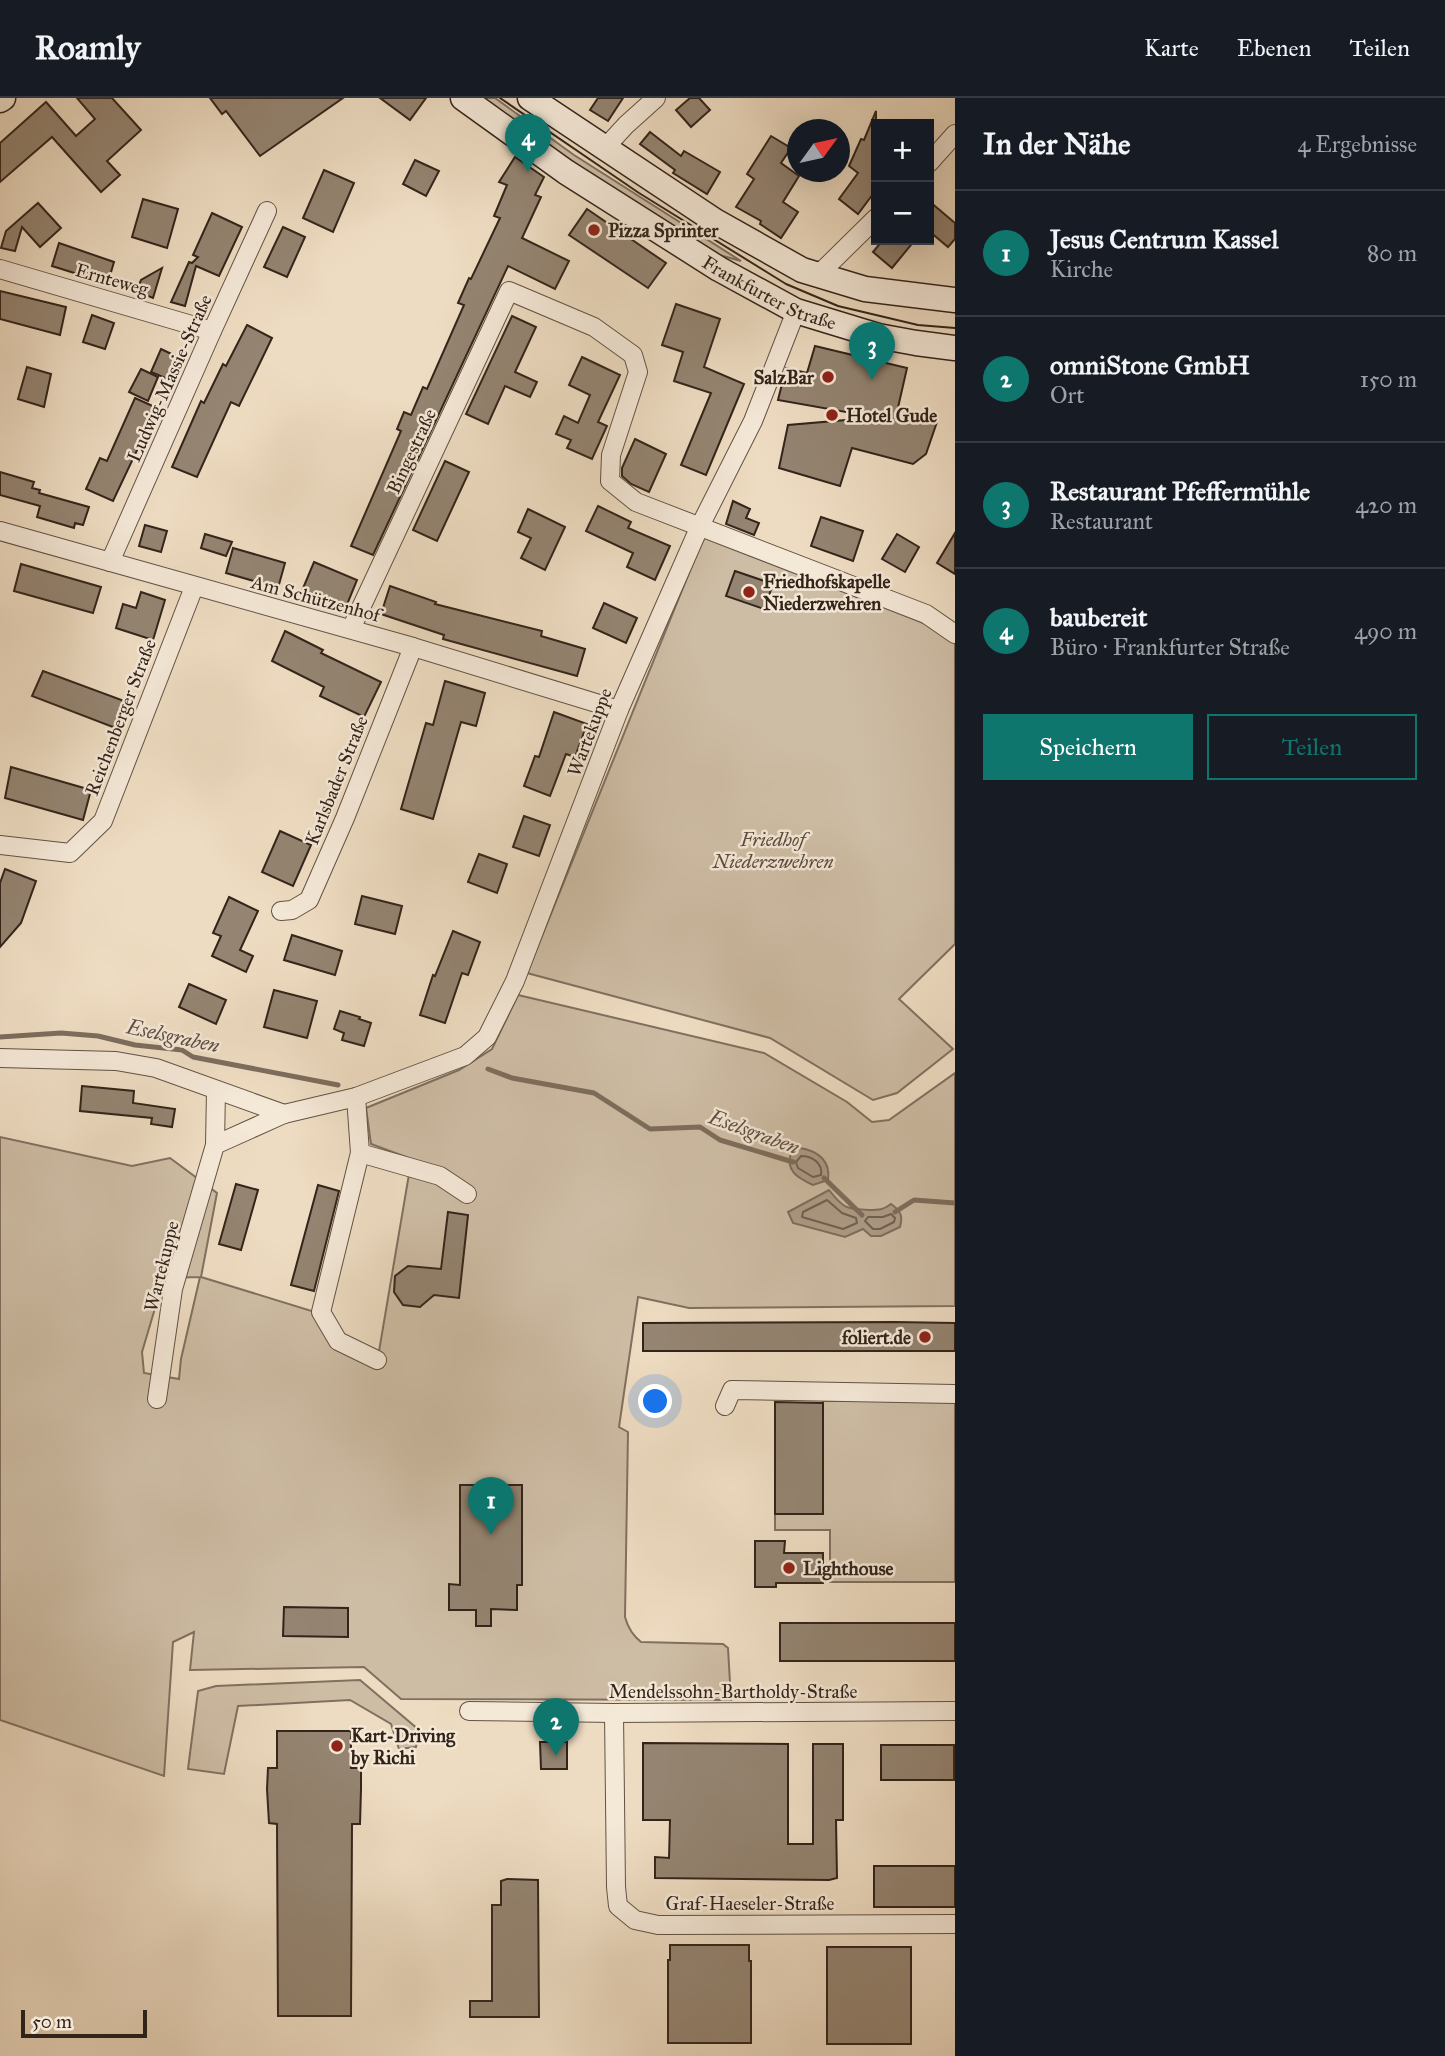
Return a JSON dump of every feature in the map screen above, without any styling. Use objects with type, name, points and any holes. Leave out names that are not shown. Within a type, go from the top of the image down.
[{"type":"main road","name":"Frankfurter Straße","points":[[464,98],[578,179],[719,269],[796,312],[878,336],[955,348]]},
{"type":"main road","name":"Frankfurter Straße","points":[[530,98],[715,221],[817,276],[865,289],[955,300]]},
{"type":"main road","points":[[796,312],[804,292],[817,276]]},
{"type":"street","points":[[604,149],[656,98]]},
{"type":"street","points":[[934,157],[955,134]]},
{"type":"street","name":"Ludwig-Massie-Straße","points":[[110,562],[268,211]]},
{"type":"street","points":[[817,276],[871,223]]},
{"type":"street","name":"Ernteweg","points":[[0,270],[212,331]]},
{"type":"street","name":"Bingestraße","points":[[351,629],[509,291],[594,327],[633,355],[638,372],[611,454],[610,481],[636,502],[699,528]]},
{"type":"street","name":"Wartekuppe","points":[[215,1145],[285,1114],[356,1097],[465,1056],[487,1037],[515,981],[619,710],[699,528],[753,421],[796,312]]},
{"type":"street","points":[[699,528],[926,614],[955,634]]},
{"type":"street","name":"Am Schützenhof","points":[[0,531],[351,629],[619,710]]},
{"type":"street","name":"Reichenberger Straße","points":[[0,845],[70,853],[103,821],[194,587]]},
{"type":"street","name":"Karlsbader Straße","points":[[281,911],[292,910],[309,900],[345,818],[413,647]]},
{"type":"street","points":[[0,1058],[116,1061],[156,1068],[285,1114]]},
{"type":"street","name":"Wartekuppe","points":[[157,1399],[173,1289],[215,1145],[216,1090]]},
{"type":"street","points":[[356,1097],[360,1153],[321,1312],[338,1341],[377,1360]]},
{"type":"street","points":[[360,1153],[440,1176],[467,1194]]},
{"type":"street","points":[[724,1406],[732,1390],[955,1394]]},
{"type":"street","name":"Mendelssohn-Bartholdy-Straße","points":[[469,1711],[955,1711]]},
{"type":"street","name":"Graf-Haeseler-Straße","points":[[614,1713],[616,1887],[618,1906],[635,1920],[658,1925],[955,1924]]},
{"type":"green space","points":[[479,98],[495,98],[574,155],[741,261],[719,255],[569,163]]},
{"type":"green space","name":"Friedhof Niederzwehren","points":[[704,536],[926,624],[955,643],[955,944],[899,999],[953,1049],[897,1093],[873,1100],[770,1038],[527,973]]},
{"type":"green space","points":[[518,995],[764,1053],[847,1102],[872,1122],[889,1120],[955,1073],[955,1306],[689,1308],[638,1297],[619,1427],[628,1432],[625,1617],[631,1631],[641,1642],[723,1644],[728,1648],[731,1700],[401,1699],[364,1667],[190,1670],[194,1632],[173,1642],[164,1776],[0,1720],[0,1137],[132,1166],[170,1158],[217,1193],[201,1277],[315,1312],[335,1349],[376,1369],[409,1174],[417,1161],[371,1144],[366,1108],[459,1070],[492,1049]],"holes":[[[200,1277],[179,1379],[144,1373],[142,1352],[164,1278]]]},
{"type":"green space","points":[[823,1401],[955,1401],[955,1582],[830,1582],[830,1530],[775,1530],[775,1514],[823,1514]]},
{"type":"green space","points":[[360,1680],[419,1730],[416,1747],[399,1749],[391,1724],[350,1700],[238,1706],[224,1774],[188,1769],[198,1691],[216,1686]]},
{"type":"water","points":[[800,1148],[822,1158],[827,1167],[828,1180],[813,1185],[794,1173],[790,1165],[791,1153]]},
{"type":"water","points":[[829,1190],[838,1201],[850,1208],[878,1210],[891,1204],[900,1214],[900,1227],[881,1236],[871,1236],[863,1229],[845,1237],[793,1223],[788,1212]]},
{"type":"building","points":[[77,98],[112,98],[141,130],[107,161],[120,175],[101,192],[52,137],[0,182],[0,143],[46,102],[76,136],[95,119]]},
{"type":"building","points":[[210,98],[343,98],[260,156],[226,111],[222,114]]},
{"type":"building","points":[[380,98],[426,98],[410,120]]},
{"type":"building","points":[[598,98],[623,98],[608,121],[590,110]]},
{"type":"building","points":[[690,98],[699,98],[710,110],[691,127],[676,110]]},
{"type":"building","points":[[871,123],[871,197],[858,214],[839,199],[858,173],[850,164],[861,139],[864,140]]},
{"type":"building","points":[[650,132],[681,156],[684,151],[720,172],[707,194],[673,173],[675,170],[640,144]]},
{"type":"building","points":[[771,136],[787,146],[787,154],[781,163],[787,167],[787,182],[795,182],[783,202],[798,212],[781,238],[760,224],[761,221],[736,207],[754,179],[747,174]]},
{"type":"building","points":[[515,157],[544,177],[535,195],[541,197],[522,238],[569,261],[555,289],[508,266],[373,555],[351,546],[401,431],[397,429],[404,412],[411,415],[423,387],[427,389],[464,305],[458,303],[500,218],[494,216],[507,185],[499,182]]},
{"type":"building","points":[[415,160],[439,171],[426,196],[403,184]]},
{"type":"building","points":[[324,170],[354,183],[333,232],[303,218]]},
{"type":"building","points":[[143,199],[178,209],[167,248],[132,237]]},
{"type":"building","points":[[38,203],[61,228],[40,247],[22,227],[15,251],[1,248],[6,231]]},
{"type":"building","points":[[934,205],[955,223],[955,239],[948,247],[934,235]]},
{"type":"building","points":[[587,209],[666,263],[648,288],[569,235]]},
{"type":"building","points":[[212,213],[242,227],[219,276],[196,266],[185,306],[171,302],[189,262],[192,263],[198,257],[193,255]]},
{"type":"building","points":[[283,227],[305,237],[287,277],[264,267]]},
{"type":"building","points":[[59,243],[114,262],[109,279],[88,273],[87,277],[52,266]]},
{"type":"building","points":[[879,245],[911,245],[892,268],[873,252]]},
{"type":"building","points":[[162,268],[153,298],[143,294],[138,288],[141,280]]},
{"type":"building","points":[[0,291],[66,307],[60,335],[0,319]]},
{"type":"building","points":[[676,304],[720,319],[704,367],[744,384],[706,475],[681,465],[711,393],[674,381],[683,352],[662,345]]},
{"type":"building","points":[[92,315],[114,323],[105,349],[83,342]]},
{"type":"building","points":[[512,316],[536,327],[515,372],[537,382],[530,397],[505,386],[488,424],[466,414]]},
{"type":"building","points":[[247,325],[272,338],[239,406],[231,402],[197,477],[172,467],[201,401],[204,403],[223,364],[226,366]]},
{"type":"building","points":[[815,346],[907,368],[897,412],[937,422],[926,454],[913,464],[852,448],[840,486],[779,468],[788,425],[869,418],[778,400],[786,368],[807,373]]},
{"type":"building","points":[[161,349],[180,358],[170,380],[151,372]]},
{"type":"building","points":[[582,357],[620,375],[598,422],[607,426],[592,459],[567,448],[571,440],[556,434],[564,416],[578,423],[590,395],[569,385]]},
{"type":"building","points":[[27,367],[51,374],[44,407],[18,399]]},
{"type":"building","points":[[141,369],[158,377],[148,401],[129,392]]},
{"type":"building","points":[[135,398],[157,408],[113,501],[86,489],[100,458],[107,461]]},
{"type":"building","points":[[635,439],[666,454],[649,492],[631,484],[622,476],[622,468]]},
{"type":"building","points":[[445,461],[469,472],[437,541],[413,530]]},
{"type":"building","points":[[0,472],[34,482],[32,488],[40,490],[39,493],[89,507],[83,525],[75,523],[74,528],[37,517],[40,506],[0,495]]},
{"type":"building","points":[[733,501],[750,509],[746,518],[759,523],[754,535],[726,524]]},
{"type":"building","points":[[598,506],[631,522],[628,528],[670,546],[655,580],[627,567],[633,553],[586,531]]},
{"type":"building","points":[[528,509],[565,527],[545,570],[521,558],[531,538],[518,532]]},
{"type":"building","points":[[821,517],[863,531],[853,561],[811,546]]},
{"type":"building","points":[[145,525],[167,531],[161,552],[139,546]]},
{"type":"building","points":[[955,533],[955,574],[937,563]]},
{"type":"building","points":[[205,534],[232,542],[226,556],[201,548]]},
{"type":"building","points":[[897,534],[919,547],[905,572],[882,559]]},
{"type":"building","points":[[233,548],[285,563],[278,588],[226,573]]},
{"type":"building","points":[[314,562],[357,580],[344,612],[301,593]]},
{"type":"building","points":[[21,564],[101,587],[93,613],[14,591]]},
{"type":"building","name":"Friedhofskapelle Niederzwehren","points":[[735,571],[773,584],[764,609],[726,596]]},
{"type":"building","points":[[390,586],[436,602],[435,604],[542,631],[541,636],[585,649],[577,676],[443,639],[444,635],[381,614]]},
{"type":"building","points":[[141,592],[165,600],[153,640],[116,628],[123,604],[136,608]]},
{"type":"building","points":[[604,603],[637,618],[626,643],[593,628]]},
{"type":"building","points":[[285,631],[323,650],[321,653],[381,682],[364,717],[320,696],[324,687],[272,661]]},
{"type":"building","points":[[43,671],[127,702],[118,729],[32,696]]},
{"type":"building","points":[[445,681],[485,693],[476,726],[461,722],[433,819],[401,809],[426,723],[433,725]]},
{"type":"building","points":[[554,712],[587,724],[575,757],[566,754],[550,796],[524,786],[535,756],[539,757]]},
{"type":"building","points":[[11,767],[91,790],[83,820],[5,798]]},
{"type":"building","points":[[524,816],[550,825],[539,856],[513,847]]},
{"type":"building","points":[[280,831],[311,845],[293,886],[262,872]]},
{"type":"building","points":[[479,854],[507,864],[497,893],[468,882]]},
{"type":"building","points":[[5,869],[36,881],[21,923],[0,947],[0,883]]},
{"type":"building","points":[[362,896],[402,906],[395,934],[355,924]]},
{"type":"building","points":[[229,897],[258,911],[240,950],[253,956],[246,972],[212,956],[221,936],[213,933]]},
{"type":"building","points":[[453,931],[480,942],[468,975],[462,973],[445,1023],[420,1015],[433,975],[435,976]]},
{"type":"building","points":[[292,935],[342,951],[335,975],[284,960]]},
{"type":"building","points":[[189,984],[226,1000],[216,1024],[179,1007]]},
{"type":"building","points":[[274,990],[317,1001],[307,1038],[264,1027]]},
{"type":"building","points":[[340,1011],[371,1023],[364,1046],[342,1040],[344,1033],[334,1029]]},
{"type":"building","points":[[82,1086],[134,1091],[133,1103],[175,1109],[172,1127],[151,1124],[152,1118],[80,1111]]},
{"type":"building","points":[[236,1184],[258,1190],[241,1250],[219,1244]]},
{"type":"building","points":[[318,1185],[339,1191],[314,1291],[291,1285]]},
{"type":"building","points":[[448,1212],[468,1215],[459,1298],[434,1295],[420,1307],[403,1305],[394,1292],[395,1276],[408,1266],[441,1269]]},
{"type":"building","points":[[643,1323],[955,1323],[955,1351],[643,1351]]},
{"type":"building","points":[[775,1402],[823,1403],[823,1514],[775,1514]]},
{"type":"building","points":[[460,1485],[522,1485],[522,1585],[517,1585],[517,1610],[491,1609],[491,1626],[476,1626],[476,1610],[449,1610],[449,1584],[460,1585]]},
{"type":"building","name":"Lighthouse","points":[[755,1541],[785,1541],[784,1553],[823,1553],[823,1583],[776,1583],[776,1587],[755,1587]]},
{"type":"building","points":[[284,1607],[348,1608],[348,1637],[283,1636]]},
{"type":"building","points":[[780,1623],[955,1623],[955,1661],[780,1661]]},
{"type":"building","points":[[277,1731],[351,1731],[351,1768],[361,1768],[360,1824],[352,1824],[351,2016],[278,2016],[277,1824],[269,1823],[267,1789],[268,1768],[277,1768]]},
{"type":"building","points":[[540,1742],[567,1742],[567,1769],[541,1769]]},
{"type":"building","points":[[643,1743],[788,1744],[788,1844],[813,1844],[813,1744],[843,1744],[843,1820],[836,1820],[837,1878],[655,1878],[655,1857],[669,1858],[670,1820],[643,1820]]},
{"type":"building","points":[[881,1745],[954,1745],[954,1780],[881,1780]]},
{"type":"building","points":[[874,1866],[955,1866],[955,1907],[874,1907]]},
{"type":"building","points":[[538,1880],[539,2017],[470,2017],[470,2001],[492,2001],[492,1905],[501,1905],[501,1881]]},
{"type":"building","points":[[670,1945],[749,1945],[751,2043],[668,2043]]},
{"type":"building","points":[[827,1947],[911,1947],[911,2044],[827,2044]]},
{"type":"waterway","name":"Eselsgraben","points":[[0,1037],[61,1033],[98,1036],[135,1045],[182,1050],[193,1057],[338,1085]]},
{"type":"waterway","name":"Eselsgraben","points":[[488,1069],[512,1078],[594,1093],[650,1129],[700,1127],[720,1140],[793,1162]]},
{"type":"waterway","name":"Eselsgraben","points":[[824,1178],[862,1215]]},
{"type":"waterway","name":"Eselsgraben","points":[[895,1212],[914,1200],[955,1203]]},
{"type":"tram line","points":[[500,98],[639,193],[786,284],[838,306],[918,325],[955,328]]},
{"type":"place","name":"baubereit","points":[[528,172]]},
{"type":"place","name":"Pizza Sprinter","points":[[594,230]]},
{"type":"place","name":"SalzBar","points":[[828,377]]},
{"type":"place","name":"Restaurant Pfeffermühle","points":[[872,380]]},
{"type":"place","name":"Hotel Gude","points":[[832,415]]},
{"type":"place","name":"Friedhofskapelle Niederzwehren","points":[[749,592]]},
{"type":"place","name":"foliert.de","points":[[925,1337]]},
{"type":"place","name":"Jesus Centrum Kassel","points":[[491,1535]]},
{"type":"place","name":"Lighthouse","points":[[789,1568]]},
{"type":"place","name":"Kart-Driving by Richi","points":[[337,1746]]},
{"type":"place","name":"omniStone GmbH","points":[[556,1756]]}]
